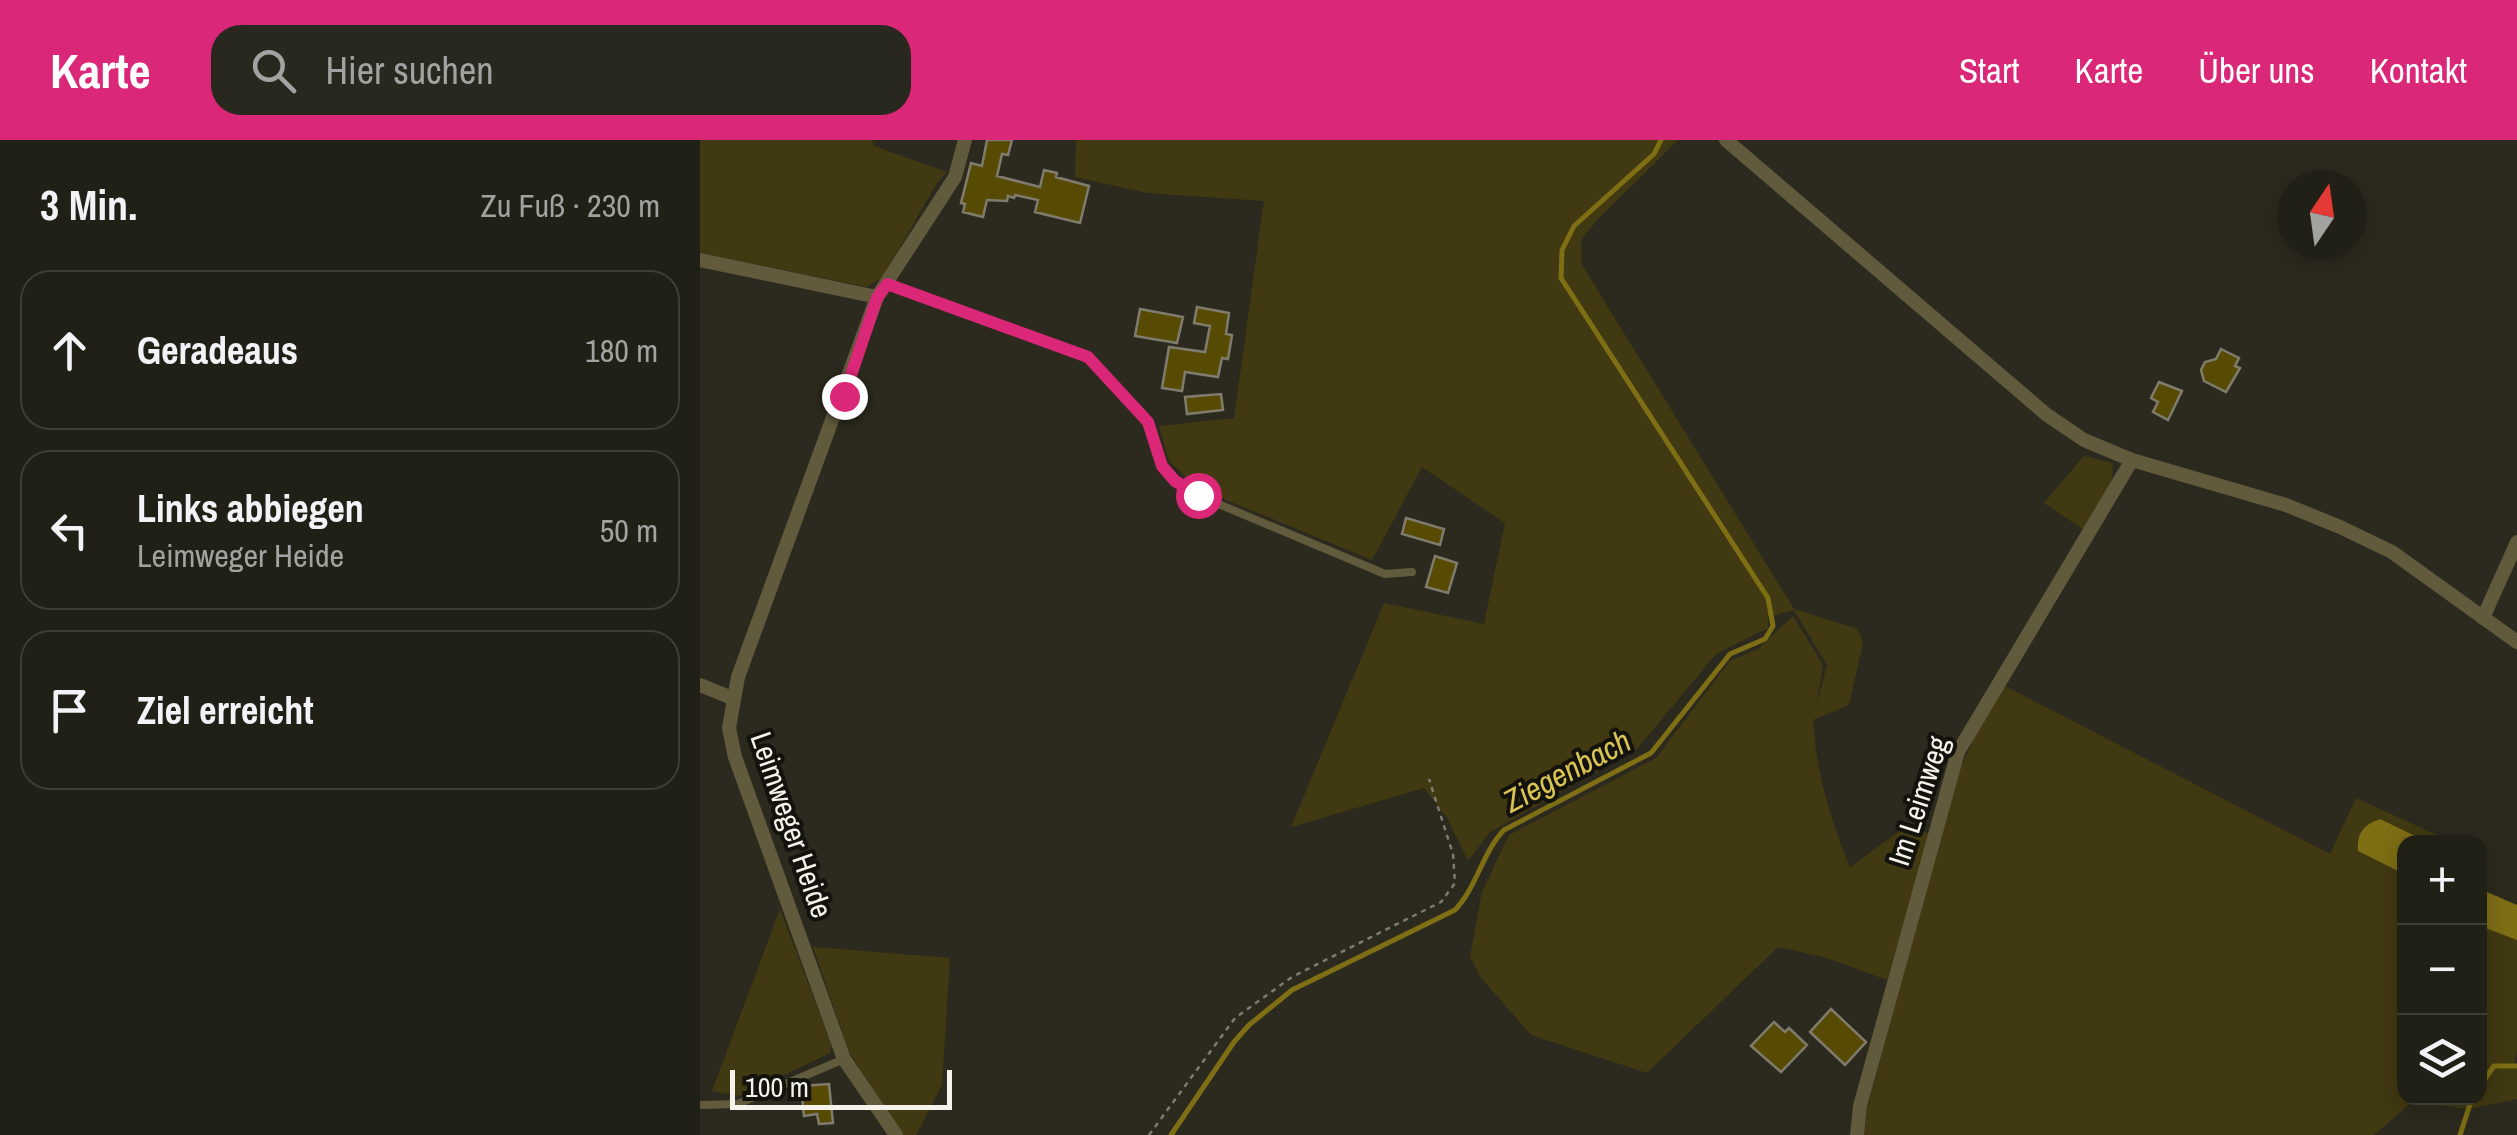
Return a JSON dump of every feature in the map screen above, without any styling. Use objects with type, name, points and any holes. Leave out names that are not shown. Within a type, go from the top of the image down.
[{"type":"street","name":"Leimweger Heide","points":[[896,1135],[844,1058],[735,756],[729,728],[732,698],[877,298],[955,177],[965,140]]},
{"type":"street","points":[[1726,140],[2047,415],[2084,440],[2132,460],[2286,506],[2340,527],[2392,552],[2517,642]]},
{"type":"street","points":[[700,260],[877,298]]},
{"type":"street","name":"Im Leimweg","points":[[1857,1135],[1860,1106],[1958,752],[2132,460]]},
{"type":"street","points":[[2483,618],[2517,542]]},
{"type":"street","points":[[700,685],[732,698]]},
{"type":"lane","points":[[887,284],[1088,357],[1148,422],[1162,466],[1175,481],[1198,495],[1385,574],[1412,572]]},
{"type":"lane","points":[[700,1105],[738,1104],[844,1058]]},
{"type":"path","points":[[1149,1135],[1235,1018],[1292,976],[1440,902],[1454,883],[1454,854],[1429,778]]},
{"type":"shaded area","points":[[700,140],[872,140],[874,146],[947,172],[883,277],[867,287],[700,253]]},
{"type":"shaded area","points":[[1076,140],[1678,140],[1581,240],[1582,265],[1794,609],[1858,629],[1863,643],[1849,705],[1813,720],[1821,777],[1836,831],[1850,867],[1901,830],[1930,833],[1887,980],[1827,958],[1778,947],[1647,1073],[1531,1035],[1482,979],[1470,957],[1482,892],[1509,835],[1656,758],[1730,661],[1758,649],[1793,616],[1823,665],[1816,708],[1827,665],[1794,610],[1768,617],[1768,628],[1716,654],[1637,749],[1490,832],[1468,861],[1447,818],[1424,788],[1291,827],[1384,603],[1484,624],[1505,523],[1422,467],[1372,560],[1197,488],[1169,461],[1159,426],[1234,418],[1264,201],[1147,193],[1075,177]]},
{"type":"shaded area","points":[[2084,456],[2113,463],[2112,482],[2084,530],[2044,503]]},
{"type":"shaded area","points":[[2005,686],[2330,854],[2356,798],[2437,835],[2413,835],[2380,819],[2358,851],[2397,870],[2397,1105],[2409,1105],[2374,1135],[1864,1135],[1867,1110],[1954,783],[1975,736]]},
{"type":"shaded area","points":[[2380,819],[2413,835],[2397,835],[2397,870],[2358,851],[2362,830]]},
{"type":"shaded area","points":[[2487,892],[2517,905],[2517,940],[2487,929]]},
{"type":"shaded area","points":[[780,909],[832,1046],[830,1053],[740,1096],[712,1091]]},
{"type":"shaded area","points":[[2487,929],[2517,940],[2517,1099],[2470,1109],[2437,1105],[2487,1105]]},
{"type":"shaded area","points":[[813,947],[950,958],[942,1085],[916,1135],[903,1135],[849,1052]]},
{"type":"building","points":[[987,140],[1012,140],[1008,155],[1002,154],[997,176],[1040,187],[1044,170],[1089,186],[1080,223],[1035,212],[1038,200],[1015,195],[1008,196],[1007,201],[987,200],[983,217],[963,212],[965,204],[961,203],[971,163],[982,166]]},
{"type":"building","points":[[1197,307],[1229,313],[1226,334],[1232,335],[1228,359],[1222,358],[1218,377],[1185,372],[1182,391],[1162,388],[1169,347],[1205,352],[1210,326],[1194,323]]},
{"type":"building","points":[[1140,309],[1183,317],[1177,343],[1135,336]]},
{"type":"building","points":[[2221,349],[2239,358],[2235,366],[2240,368],[2226,392],[2204,381],[2201,370],[2205,362],[2216,359]]},
{"type":"building","points":[[2159,382],[2182,391],[2168,420],[2153,412],[2158,402],[2151,398]]},
{"type":"building","points":[[1221,394],[1223,410],[1187,414],[1185,397]]},
{"type":"building","points":[[1406,518],[1444,529],[1440,545],[1402,534]]},
{"type":"building","points":[[1435,556],[1457,563],[1448,593],[1426,587]]},
{"type":"building","points":[[1831,1009],[1866,1042],[1845,1065],[1810,1032]]},
{"type":"building","points":[[1774,1022],[1785,1032],[1789,1028],[1807,1045],[1781,1072],[1751,1046]]},
{"type":"building","points":[[829,1084],[833,1123],[819,1124],[817,1114],[804,1116],[801,1086]]},
{"type":"waterway","name":"Ziegenbach","points":[[1171,1135],[1249,1025],[1292,990],[1455,910],[1504,830],[1651,753],[1730,654],[1765,639],[1773,626],[1768,598],[1561,278],[1562,250],[1574,226],[1654,154],[1661,140]]},
{"type":"waterway","points":[[2487,1076],[2494,1066],[2517,1066]]},
{"type":"waterway","points":[[2460,1135],[2470,1105]]},
{"type":"route","points":[[844,396],[877,298],[887,284],[1088,357],[1148,422],[1162,466],[1175,481],[1198,495]]}]
